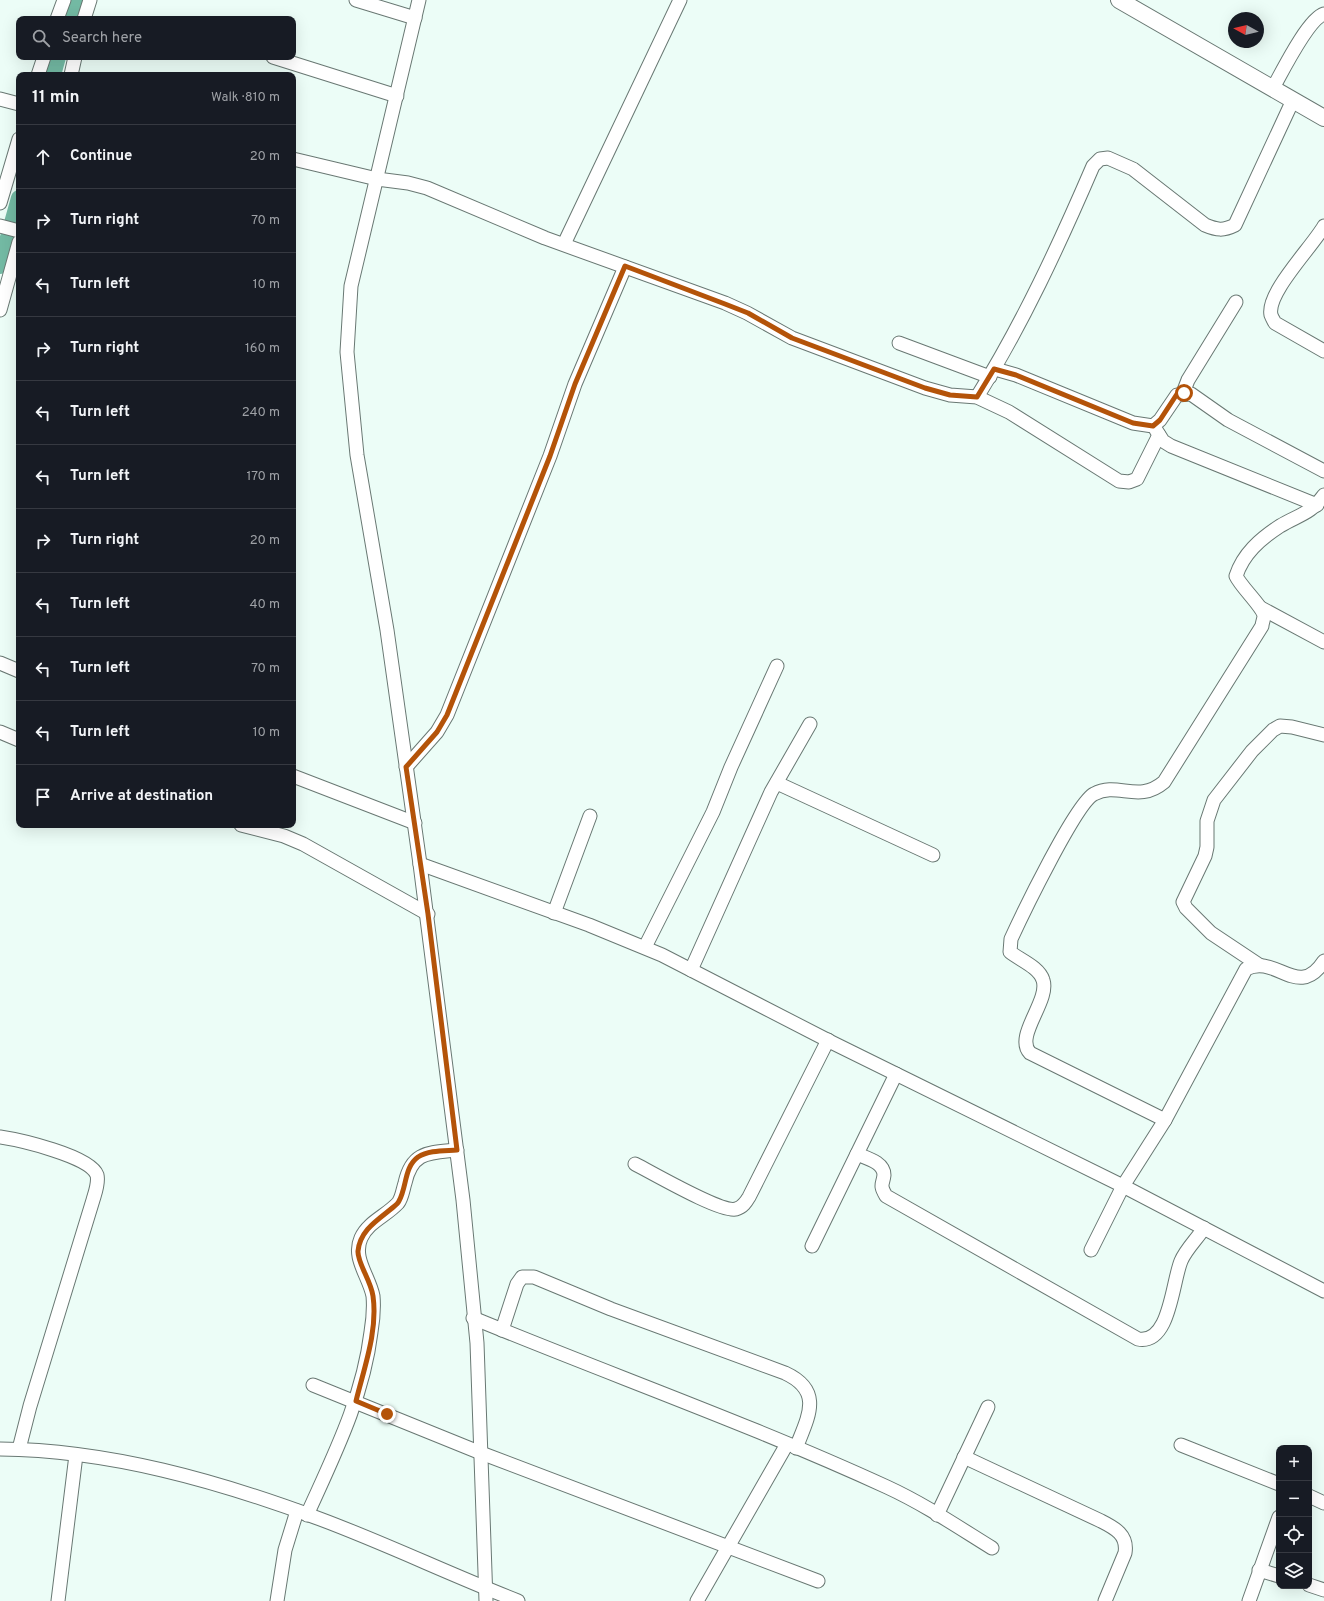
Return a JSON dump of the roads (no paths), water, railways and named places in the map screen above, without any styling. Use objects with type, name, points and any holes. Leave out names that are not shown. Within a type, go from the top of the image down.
[{"type":"street","points":[[58,16],[64,0]]},
{"type":"street","points":[[85,16],[90,0]]},
{"type":"street","points":[[356,0],[415,18]]},
{"type":"street","points":[[419,0],[351,286],[347,352],[357,455],[387,630],[428,914],[463,1200],[473,1318],[477,1343],[486,1595]]},
{"type":"street","points":[[564,244],[680,0]]},
{"type":"street","points":[[1119,0],[1324,118]]},
{"type":"street","points":[[1273,88],[1307,30],[1317,18],[1324,14]]},
{"type":"street","points":[[39,72],[43,60]]},
{"type":"street","points":[[72,72],[74,60]]},
{"type":"street","points":[[283,60],[397,96]]},
{"type":"street","points":[[0,99],[16,103]]},
{"type":"street","points":[[977,397],[992,373],[1064,232],[1093,166],[1100,159],[1108,158],[1133,169],[1205,225],[1217,230],[1227,229],[1235,225],[1293,100]]},
{"type":"street","points":[[0,203],[16,149]]},
{"type":"street","points":[[296,160],[377,179],[408,183],[426,188],[564,244],[748,313],[792,338],[925,388],[950,395],[977,397],[1009,412],[1119,481],[1129,482],[1137,479],[1160,420],[1177,394],[1184,393],[1191,394],[1228,420],[1324,471]]},
{"type":"street","points":[[0,226],[16,230]]},
{"type":"street","points":[[1324,226],[1285,280],[1274,298],[1271,307],[1271,316],[1275,323],[1324,351]]},
{"type":"street","points":[[0,310],[16,253]]},
{"type":"street","points":[[406,767],[433,736],[447,715],[550,456],[575,384],[625,266]]},
{"type":"street","points":[[1184,393],[1188,380],[1236,302]]},
{"type":"street","points":[[899,343],[992,373],[1016,375],[1133,423],[1156,430],[1163,441],[1183,452],[1320,500],[1308,513],[1280,526],[1259,542],[1246,554],[1238,567],[1236,576],[1240,585],[1261,608],[1324,642]]},
{"type":"street","points":[[1165,1120],[1030,1053],[1026,1049],[1025,1040],[1043,994],[1044,981],[1039,973],[1010,952],[1011,939],[1070,826],[1087,800],[1094,794],[1104,791],[1150,792],[1164,782],[1262,626],[1264,616],[1261,608]]},
{"type":"street","points":[[0,663],[16,670]]},
{"type":"street","points":[[645,947],[713,812],[731,767],[777,666]]},
{"type":"street","points":[[691,970],[777,783],[810,724]]},
{"type":"street","points":[[1324,735],[1292,727],[1280,726],[1273,730],[1252,751],[1214,800],[1207,821],[1208,847],[1183,902],[1186,908],[1211,933],[1259,965],[1296,978],[1307,978],[1314,974],[1324,961]]},
{"type":"street","points":[[0,732],[16,739]]},
{"type":"street","points":[[296,777],[415,823]]},
{"type":"street","points":[[777,783],[933,855]]},
{"type":"street","points":[[554,913],[590,816]]},
{"type":"street","points":[[253,828],[284,836],[303,844],[428,914]]},
{"type":"street","points":[[420,864],[645,947],[828,1040],[1123,1186],[1324,1291]]},
{"type":"street","points":[[1091,1250],[1123,1186],[1165,1120],[1240,979],[1246,969],[1259,965]]},
{"type":"street","points":[[635,1164],[716,1206],[735,1210],[743,1206],[749,1197],[828,1040]]},
{"type":"street","points":[[812,1246],[896,1074]]},
{"type":"street","points":[[0,1137],[53,1150],[69,1156],[83,1162],[94,1170],[97,1176],[97,1184],[90,1211],[30,1406],[19,1449]]},
{"type":"street","points":[[277,1601],[284,1550],[302,1513],[338,1448],[356,1401],[369,1350],[373,1309],[370,1283],[359,1262],[358,1252],[360,1239],[369,1227],[399,1202],[412,1162],[420,1156],[432,1152],[457,1150]]},
{"type":"street","points":[[857,1154],[877,1163],[882,1168],[884,1175],[881,1183],[881,1189],[886,1196],[1138,1339],[1146,1340],[1155,1337],[1159,1331],[1166,1317],[1172,1288],[1182,1259],[1204,1228]]},
{"type":"street","points":[[502,1330],[517,1284],[522,1277],[534,1277],[599,1304],[785,1373],[797,1378],[806,1386],[809,1395],[808,1414],[791,1446],[728,1547],[697,1601]]},
{"type":"street","points":[[473,1318],[737,1422],[887,1487],[992,1548]]},
{"type":"street","points":[[313,1385],[356,1401],[481,1453],[818,1581]]},
{"type":"street","points":[[937,1515],[988,1407]]},
{"type":"street","points":[[1181,1445],[1276,1483]]},
{"type":"street","points":[[0,1449],[19,1449],[76,1455],[166,1471],[252,1495],[302,1513],[486,1595],[518,1601]]},
{"type":"street","points":[[58,1601],[76,1455]]},
{"type":"street","points":[[964,1456],[1107,1524],[1122,1535],[1126,1546],[1125,1553],[1105,1601]]},
{"type":"street","points":[[1312,1497],[1324,1503]]},
{"type":"street","points":[[1249,1601],[1276,1525]]},
{"type":"street","points":[[1259,1570],[1276,1575]]},
{"type":"street","points":[[1312,1586],[1324,1590]]},
{"type":"waterway","points":[[71,16],[77,0]]},
{"type":"waterway","points":[[54,72],[57,60]]},
{"type":"waterway","points":[[0,266],[16,209]]}]
